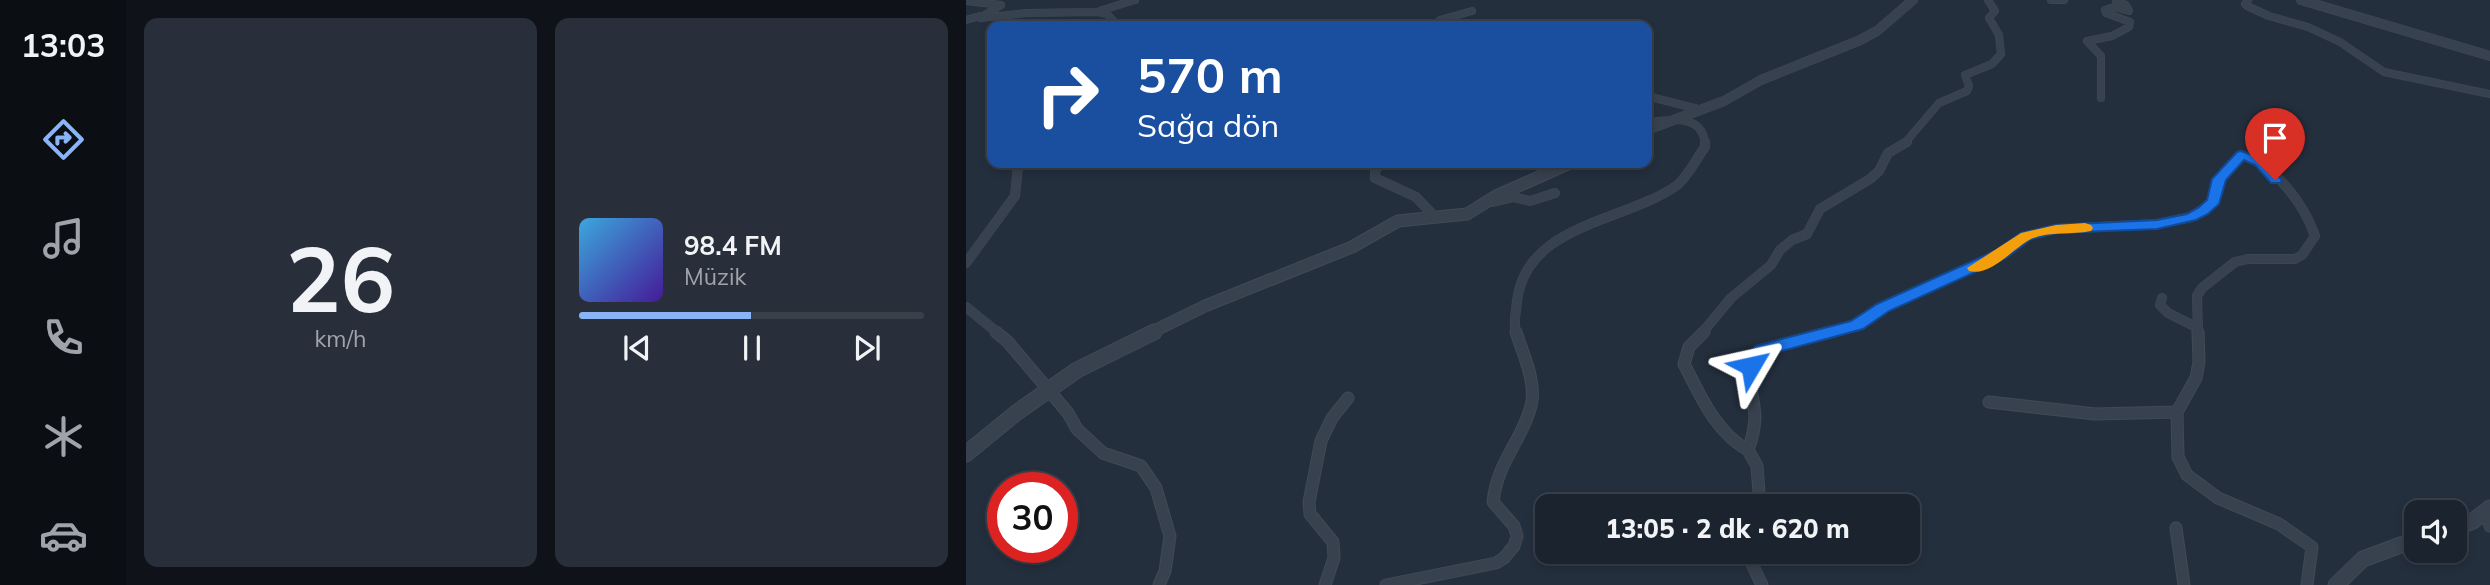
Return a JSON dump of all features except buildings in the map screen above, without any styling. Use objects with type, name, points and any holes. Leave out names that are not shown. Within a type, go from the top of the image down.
[{"type":"street","points":[[1098,12],[1135,0]]},
{"type":"street","points":[[1652,125],[1724,101],[1761,80],[1868,36],[1892,20],[1913,0]]},
{"type":"street","points":[[1748,450],[1735,446],[1699,394],[1684,364],[1689,347],[1717,318],[1731,298],[1770,265],[1780,250],[1792,240],[1807,234],[1820,209],[1870,179],[1879,171],[1888,153],[1909,141],[1921,122],[1939,103],[1967,91],[1969,86],[1965,75],[1997,60],[2002,40],[1989,18],[1995,11],[1988,0]]},
{"type":"street","points":[[2050,0],[2064,0]]},
{"type":"street","points":[[2101,98],[2101,56],[2087,41],[2112,36],[2129,27],[2130,22],[2127,19],[2106,13],[2107,7],[2129,11],[2126,5],[2116,0]]},
{"type":"street","points":[[2248,0],[2246,6],[2308,27],[2340,42],[2375,68],[2490,96]]},
{"type":"street","points":[[2301,0],[2369,23],[2490,56]]},
{"type":"street","points":[[966,1],[1002,7],[966,20]]},
{"type":"street","points":[[1439,21],[1472,11]]},
{"type":"street","points":[[980,16],[1098,12],[1107,14],[1113,21]]},
{"type":"street","points":[[1652,97],[1698,109]]},
{"type":"street","points":[[1386,585],[1496,563],[1514,545],[1517,536],[1514,526],[1493,502],[1495,481],[1531,406],[1532,386],[1514,325],[1518,292],[1526,272],[1542,252],[1572,230],[1629,208],[1677,185],[1689,172],[1705,147],[1704,132],[1699,126],[1675,119]]},
{"type":"street","points":[[1759,494],[1757,466],[1748,450],[1755,418],[1747,383],[1753,360],[1761,350],[1857,325],[1883,308],[2001,254],[2026,236],[2056,229],[2157,224],[2191,217],[2214,201],[2219,179],[2241,155],[2247,155],[2259,162],[2301,206],[2315,236],[2302,255],[2295,259],[2248,259],[2235,262],[2202,288],[2197,296],[2199,362],[2196,378],[2176,412],[2178,457],[2187,475],[2218,498],[2279,524],[2312,547],[2307,585]]},
{"type":"street","points":[[966,263],[1015,196],[1018,168]]},
{"type":"street","points":[[1377,168],[1375,178],[1408,192],[1430,209],[1435,217]]},
{"type":"street","points":[[966,454],[1077,370],[1205,306],[1259,282],[1318,262],[1352,247],[1398,221],[1467,214],[1559,168]]},
{"type":"street","points":[[1487,202],[1513,197],[1530,201],[1555,193]]},
{"type":"street","points":[[2162,299],[2160,305],[2168,313],[2196,327]]},
{"type":"street","points":[[966,306],[1008,342],[1068,413],[1077,429],[1103,453],[1141,466],[1156,488],[1170,536],[1165,571],[1159,585]]},
{"type":"street","points":[[1325,585],[1334,558],[1333,542],[1310,514],[1309,502],[1321,441],[1348,398]]},
{"type":"street","points":[[1989,402],[2095,414],[2176,412]]},
{"type":"street","points":[[2467,524],[2489,515]]},
{"type":"street","points":[[2176,528],[2184,585]]},
{"type":"street","points":[[2336,585],[2363,559],[2404,544]]},
{"type":"street","points":[[1752,564],[1762,585]]},
{"type":"slow traffic","points":[[1974,268],[2001,254],[2026,236],[2056,229],[2085,228]]},
{"type":"route","points":[[1751,366],[1761,350],[1857,325],[1883,308],[2001,254],[2026,236],[2056,229],[2157,224],[2191,217],[2214,201],[2219,179],[2241,155],[2253,157],[2275,180]]}]
